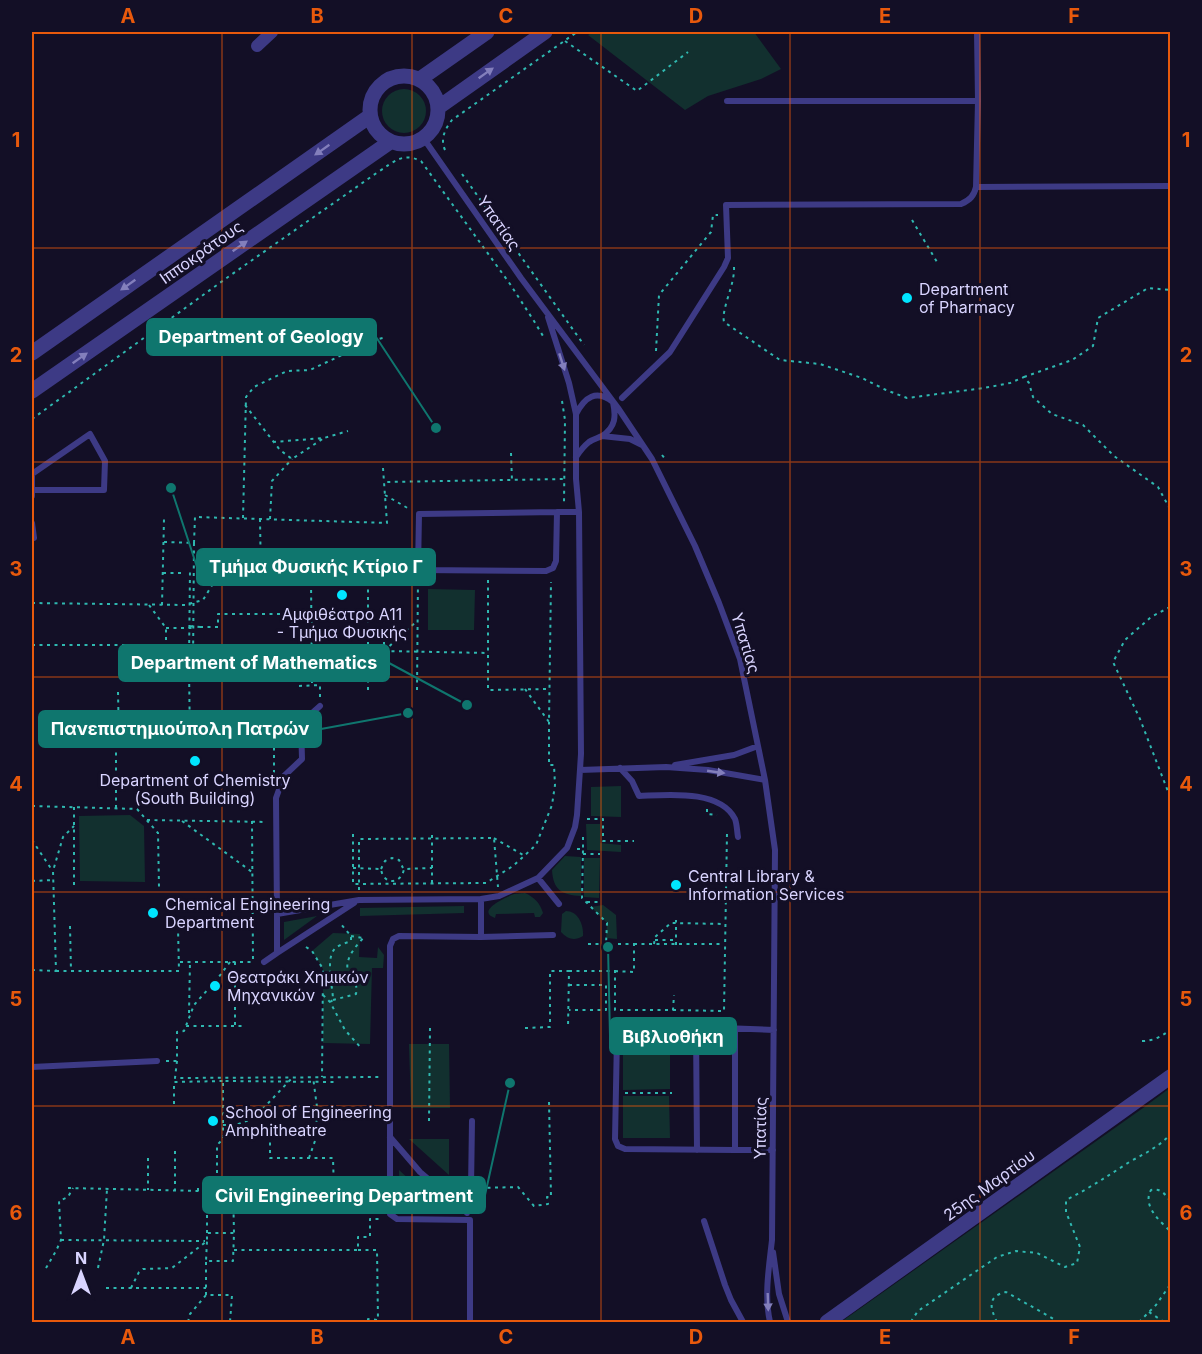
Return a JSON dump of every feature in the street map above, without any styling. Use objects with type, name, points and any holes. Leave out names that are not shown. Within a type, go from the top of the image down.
[{"type":"street","points":[[258,46],[272,32]]},
{"type":"street","points":[[420,79],[487,32]]},
{"type":"street","points":[[439,107],[545,32]]},
{"type":"street","points":[[400,76],[420,79],[430,87],[439,107],[437,121],[430,135],[424,140],[408,145],[390,142],[377,131],[370,116],[372,99],[380,86],[400,76]]},
{"type":"street","name":"Ιπποκράτους","points":[[32,353],[370,116]]},
{"type":"street","name":"Ιπποκράτους","points":[[32,391],[390,142]]},
{"type":"street","name":"25ης Μαρτίου","points":[[827,1323],[1170,1077]]},
{"type":"lane","points":[[622,398],[670,351],[724,267],[728,258],[726,205],[961,204],[968,201],[976,187],[977,32]]},
{"type":"lane","points":[[727,101],[978,101]]},
{"type":"lane","name":"Υπατίας","points":[[424,140],[652,459],[695,546],[740,659],[765,780],[775,850],[772,1240],[768,1283],[770,1323]]},
{"type":"lane","points":[[976,187],[1170,186]]},
{"type":"lane","points":[[277,914],[359,900],[481,899],[499,896],[538,878],[567,848],[575,827],[580,770],[579,512],[576,479],[576,414],[569,383],[545,310]]},
{"type":"lane","points":[[576,414],[581,404],[588,398],[597,395],[605,396],[613,402],[615,420],[612,427],[583,447],[576,457]]},
{"type":"lane","points":[[32,490],[104,490],[105,461],[90,434],[32,474],[32,490],[32,496]]},
{"type":"lane","points":[[602,436],[630,439],[642,445]]},
{"type":"lane","points":[[556,512],[556,561],[553,568],[546,571],[418,570],[419,514],[556,512],[579,512]]},
{"type":"lane","points":[[32,523],[34,538]]},
{"type":"lane","points":[[276,952],[276,798],[284,776],[302,759],[301,723],[321,706]]},
{"type":"lane","points":[[666,767],[734,755],[758,746]]},
{"type":"lane","points":[[580,770],[666,767],[708,770],[765,780]]},
{"type":"lane","points":[[620,768],[632,781],[639,796],[673,795],[704,798],[724,805],[735,820],[738,837]]},
{"type":"lane","points":[[538,878],[559,904]]},
{"type":"lane","points":[[481,899],[481,938]]},
{"type":"lane","points":[[264,962],[276,952],[359,900]]},
{"type":"lane","points":[[470,1220],[397,1219],[390,1214],[390,946],[393,939],[399,936],[481,938],[553,935]]},
{"type":"lane","points":[[773,1150],[625,1149],[618,1146],[615,1139],[617,1037],[620,1030],[696,1027],[774,1030]]},
{"type":"lane","points":[[696,1027],[697,1150]]},
{"type":"lane","points":[[735,1029],[735,1150]]},
{"type":"lane","points":[[32,1067],[157,1061]]},
{"type":"lane","points":[[466,1212],[471,1188],[472,1121]]},
{"type":"lane","points":[[390,1136],[420,1172],[466,1212],[470,1220],[470,1323]]},
{"type":"lane","points":[[705,1221],[724,1285],[742,1320],[733,1323]]},
{"type":"lane","name":"Υπατίας","points":[[772,1240],[779,1294],[788,1323]]},
{"type":"path","points":[[446,151],[443,137],[446,127],[452,120],[577,32]]},
{"type":"path","points":[[565,41],[637,91],[688,52]]},
{"type":"path","points":[[32,419],[294,231],[378,172],[404,157],[421,161],[510,284],[546,341]]},
{"type":"path","points":[[458,168],[590,352]]},
{"type":"path","points":[[656,356],[659,295],[711,232],[713,215],[726,215]]},
{"type":"path","points":[[912,220],[937,262]]},
{"type":"path","points":[[728,258],[735,270],[733,285],[723,316],[724,322],[780,360],[820,364],[862,378],[907,398],[1010,383],[1072,360],[1093,346],[1098,318],[1148,288],[1170,290]]},
{"type":"path","points":[[243,518],[246,397],[254,387],[287,371],[310,370],[383,338]]},
{"type":"path","points":[[1024,377],[1029,383],[1033,397],[1052,414],[1083,425],[1114,456],[1158,487],[1170,510]]},
{"type":"path","points":[[562,399],[565,420],[565,512]]},
{"type":"path","points":[[245,405],[273,442],[292,459]]},
{"type":"path","points":[[273,442],[324,438],[348,431]]},
{"type":"path","points":[[270,519],[272,481],[292,459],[324,438]]},
{"type":"path","points":[[511,453],[512,481]]},
{"type":"path","points":[[190,741],[189,661],[194,603],[195,517],[387,523],[383,468]]},
{"type":"path","points":[[384,482],[564,479]]},
{"type":"path","points":[[385,495],[419,514]]},
{"type":"path","points":[[162,605],[164,519]]},
{"type":"path","points":[[260,519],[261,579]]},
{"type":"path","points":[[1170,534],[1170,558]]},
{"type":"path","points":[[164,542],[194,543]]},
{"type":"path","points":[[189,669],[197,669],[197,665],[194,665],[191,627],[190,570]]},
{"type":"path","points":[[417,690],[418,570]]},
{"type":"path","points":[[489,570],[488,690],[549,689]]},
{"type":"path","points":[[163,573],[183,573]]},
{"type":"path","points":[[32,603],[184,605],[202,600],[214,582],[261,579],[311,580],[312,686]]},
{"type":"path","points":[[368,690],[368,580],[418,580]]},
{"type":"path","points":[[353,834],[353,884],[486,883],[513,866],[536,844],[552,805],[555,785],[554,765],[549,765],[551,582]]},
{"type":"path","points":[[149,605],[166,628],[166,664]]},
{"type":"path","points":[[1170,607],[1151,617],[1125,640],[1113,662],[1140,719],[1170,802]]},
{"type":"path","points":[[166,628],[218,627],[218,614],[311,614]]},
{"type":"path","points":[[384,651],[418,620]]},
{"type":"path","points":[[367,628],[384,629],[384,651]]},
{"type":"path","points":[[32,645],[136,645],[134,663]]},
{"type":"path","points":[[384,651],[488,653]]},
{"type":"path","points":[[150,660],[150,654],[166,654]]},
{"type":"path","points":[[134,663],[150,660],[189,661]]},
{"type":"path","points":[[134,663],[194,665]]},
{"type":"path","points":[[525,689],[549,722]]},
{"type":"path","points":[[118,692],[119,741]]},
{"type":"path","points":[[260,719],[260,741]]},
{"type":"path","points":[[116,808],[116,741],[302,741]]},
{"type":"path","points":[[274,741],[274,776]]},
{"type":"path","points":[[32,806],[137,809],[158,832],[159,887]]},
{"type":"path","points":[[74,807],[74,886]]},
{"type":"path","points":[[587,819],[603,819],[603,841],[634,841]]},
{"type":"path","points":[[147,820],[276,822]]},
{"type":"path","points":[[182,821],[252,873]]},
{"type":"path","points":[[179,962],[253,962],[252,822]]},
{"type":"path","points":[[56,971],[53,871],[63,837],[74,826]]},
{"type":"path","points":[[615,971],[615,1010],[724,1011],[727,827]]},
{"type":"path","points":[[432,834],[432,883]]},
{"type":"path","points":[[583,837],[582,898],[607,923],[606,944]]},
{"type":"path","points":[[359,900],[359,839],[494,838],[524,856]]},
{"type":"path","points":[[494,838],[499,896]]},
{"type":"path","points":[[32,840],[53,871]]},
{"type":"path","points":[[567,848],[583,849]]},
{"type":"path","points":[[583,854],[600,854]]},
{"type":"path","points":[[392,858],[399,860],[404,869],[401,877],[391,881],[384,878],[381,869],[385,861],[392,858]]},
{"type":"path","points":[[353,868],[381,869]]},
{"type":"path","points":[[404,869],[432,868]]},
{"type":"path","points":[[32,880],[53,880]]},
{"type":"path","points":[[586,902],[599,902]]},
{"type":"path","points":[[332,1001],[356,994],[357,985],[348,970],[347,962],[364,937],[351,936],[335,916]]},
{"type":"path","points":[[676,922],[676,945]]},
{"type":"path","points":[[655,942],[655,937],[671,923],[725,924]]},
{"type":"path","points":[[70,926],[71,971]]},
{"type":"path","points":[[32,970],[179,971],[178,928]]},
{"type":"path","points":[[351,936],[351,941],[335,948],[331,954],[332,1001],[345,1030],[362,1049]]},
{"type":"path","points":[[297,940],[312,951],[323,969],[322,1077]]},
{"type":"path","points":[[588,944],[634,944],[676,940]]},
{"type":"path","points":[[655,942],[676,945],[725,944]]},
{"type":"path","points":[[525,1028],[550,1027],[550,971],[634,972],[634,944]]},
{"type":"path","points":[[189,1015],[190,962]]},
{"type":"path","points":[[230,962],[194,1005],[184,1031],[177,1032],[175,1078],[389,1078]]},
{"type":"path","points":[[235,962],[235,1026]]},
{"type":"path","points":[[568,1029],[569,971]]},
{"type":"path","points":[[569,985],[606,985],[606,1010],[569,1010]]},
{"type":"path","points":[[323,995],[332,1001]]},
{"type":"path","points":[[674,995],[674,1010]]},
{"type":"path","points":[[186,1026],[244,1026]]},
{"type":"path","points":[[429,1028],[429,1121]]},
{"type":"path","points":[[1142,1041],[1150,1041],[1163,1036],[1170,1030]]},
{"type":"path","points":[[223,1125],[236,1125],[254,1118],[293,1077]]},
{"type":"path","points":[[309,1158],[316,1138],[317,1107],[313,1077]]},
{"type":"path","points":[[217,1188],[217,1145],[223,1139],[223,1081]]},
{"type":"path","points":[[174,1104],[174,1082],[335,1082]]},
{"type":"path","points":[[616,1094],[672,1093]]},
{"type":"path","points":[[471,1188],[518,1187],[534,1206],[548,1204],[548,1197],[551,1197],[549,1102]]},
{"type":"path","points":[[912,1323],[918,1311],[997,1257],[1016,1251],[1037,1252],[1065,1267],[1077,1263],[1080,1247],[1066,1212],[1066,1200],[1160,1145],[1170,1135]]},
{"type":"path","points":[[240,1191],[334,1191],[333,1158],[270,1158],[270,1142]]},
{"type":"path","points":[[175,1151],[176,1191]]},
{"type":"path","points":[[148,1158],[148,1190]]},
{"type":"path","points":[[68,1188],[199,1191],[198,1188],[279,1187]]},
{"type":"path","points":[[46,1268],[60,1240],[59,1201],[68,1197],[73,1188]]},
{"type":"path","points":[[188,1323],[190,1314],[206,1295],[207,1188]]},
{"type":"path","points":[[206,1261],[233,1261],[233,1188]]},
{"type":"path","points":[[98,1268],[105,1240],[106,1189]]},
{"type":"path","points":[[1170,1202],[1163,1192],[1156,1189],[1151,1190],[1148,1196],[1149,1207],[1170,1231]]},
{"type":"path","points":[[358,1250],[358,1237],[370,1237],[370,1219]]},
{"type":"path","points":[[207,1233],[234,1233]]},
{"type":"path","points":[[60,1240],[207,1241]]},
{"type":"path","points":[[131,1288],[143,1269],[172,1268],[207,1241]]},
{"type":"path","points":[[234,1250],[377,1250],[378,1320],[368,1319],[368,1323]]},
{"type":"path","points":[[1139,1323],[1170,1285]]},
{"type":"path","points":[[106,1288],[206,1288]]},
{"type":"path","points":[[997,1323],[991,1308],[993,1299],[1006,1292],[1059,1323]]},
{"type":"path","points":[[206,1295],[232,1295],[230,1323]]},
{"type":"path","points":[[1149,1312],[1164,1323]]},
{"type":"green space","points":[[593,32],[754,32],[781,69],[761,79],[708,96],[685,110],[588,35]]},
{"type":"green space","points":[[404,89],[413,90],[420,95],[425,102],[425,120],[420,127],[413,132],[404,133],[395,132],[388,127],[383,120],[382,111],[383,102],[388,95],[395,90]]},
{"type":"green space","points":[[428,589],[475,590],[474,630],[428,630]]},
{"type":"green space","points":[[621,786],[621,817],[591,816],[591,787]]},
{"type":"green space","points":[[130,815],[144,826],[145,882],[80,881],[79,816]]},
{"type":"green space","points":[[586,824],[600,824],[600,843],[621,845],[621,852],[587,850]]},
{"type":"green space","points":[[565,856],[581,857],[581,896],[564,893],[554,882],[552,870]]},
{"type":"green space","points":[[584,858],[600,858],[599,898],[584,897]]},
{"type":"green space","points":[[525,893],[534,898],[540,906],[543,913],[540,917],[535,917],[534,913],[496,914],[495,918],[488,912],[499,901],[514,894]]},
{"type":"green space","points":[[603,905],[616,915],[617,939],[606,938],[607,923],[591,907]]},
{"type":"green space","points":[[464,906],[464,913],[360,916],[360,908]]},
{"type":"green space","points":[[566,911],[577,916],[583,936],[572,939],[561,932],[562,914]]},
{"type":"green space","points":[[317,916],[284,940],[284,922]]},
{"type":"green space","points":[[333,933],[360,934],[359,957],[377,958],[378,947],[384,955],[383,968],[372,968],[370,1044],[323,1043],[323,969],[312,951]]},
{"type":"green space","points":[[670,1036],[670,1089],[623,1090],[623,1038]]},
{"type":"green space","points":[[409,1044],[449,1044],[450,1108],[411,1108]]},
{"type":"green space","points":[[1170,1088],[1170,1322],[841,1322],[1143,1108]]},
{"type":"green space","points":[[623,1096],[669,1096],[670,1138],[623,1138]]},
{"type":"green space","points":[[409,1139],[449,1139],[449,1175]]},
{"type":"green space","points":[[399,1170],[446,1213],[400,1213]]},
{"type":"place","name":"Department of Pharmacy","points":[[907,298]]},
{"type":"place","name":"Department of Geology","points":[[436,428]]},
{"type":"place","name":"Τμήμα Φυσικής Κτίριο Γ","points":[[171,488]]},
{"type":"place","name":"Αμφιθέατρο Α11 - Τμήμα Φυσικής","points":[[342,595]]},
{"type":"place","name":"Department of Mathematics","points":[[467,705]]},
{"type":"place","name":"Πανεπιστημιούπολη Πατρών","points":[[408,713]]},
{"type":"place","name":"Department of Chemistry (South Building)","points":[[195,761]]},
{"type":"place","name":"Central Library & Information Services","points":[[676,885]]},
{"type":"place","name":"Chemical Engineering Department","points":[[153,913]]},
{"type":"place","name":"Βιβλιοθήκη","points":[[608,947]]},
{"type":"place","name":"Θεατράκι Χημικών Μηχανικών","points":[[215,986]]},
{"type":"place","name":"Civil Engineering Department","points":[[510,1083]]},
{"type":"place","name":"School of Engineering Amphitheatre","points":[[213,1121]]}]
